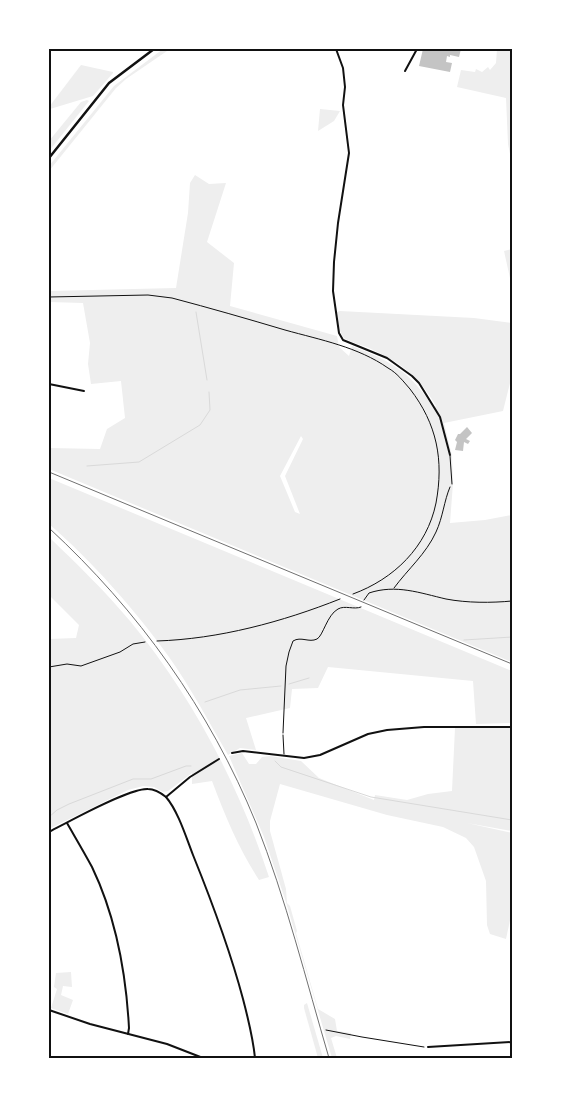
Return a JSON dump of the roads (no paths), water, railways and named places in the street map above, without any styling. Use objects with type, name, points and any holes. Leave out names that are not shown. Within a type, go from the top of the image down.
[{"type":"street","points":[[49,158],[109,83],[154,49]]},
{"type":"street","points":[[336,49],[343,68],[345,87],[343,105],[350,153],[338,223],[334,262],[333,292],[339,333],[343,340],[387,358],[419,383],[440,417],[450,455]]},
{"type":"street","points":[[405,71],[416,49]]},
{"type":"street","points":[[49,384],[84,392]]},
{"type":"street","points":[[232,753],[243,751],[304,758],[316,756],[368,734],[396,729],[465,726],[512,727]]},
{"type":"street","points":[[166,796],[190,777],[219,759]]},
{"type":"street","points":[[49,832],[134,791],[152,789],[166,796],[188,842],[220,926],[240,988],[256,1058]]},
{"type":"street","points":[[68,823],[92,868],[113,925],[126,983],[128,1034]]},
{"type":"street","points":[[49,1010],[90,1024],[167,1044],[204,1058]]},
{"type":"street","points":[[428,1047],[512,1042]]},
{"type":"lane","points":[[450,455],[452,484]]},
{"type":"lane","points":[[283,735],[284,756]]},
{"type":"waterway","points":[[196,312],[207,380]]},
{"type":"waterway","points":[[87,466],[139,462],[200,425],[210,410],[209,392]]},
{"type":"waterway","points":[[464,640],[512,637]]},
{"type":"waterway","points":[[289,684],[309,678]]},
{"type":"waterway","points":[[205,702],[240,690],[281,686]]},
{"type":"waterway","points":[[275,761],[281,767],[371,797],[512,820]]},
{"type":"waterway","points":[[49,817],[57,810],[69,804],[133,779],[151,779],[186,766],[191,766]]},
{"type":"railway","points":[[49,472],[512,664]]},
{"type":"railway","points":[[49,528],[82,560],[141,628],[169,664],[217,741],[238,781],[267,852],[329,1058]]}]
